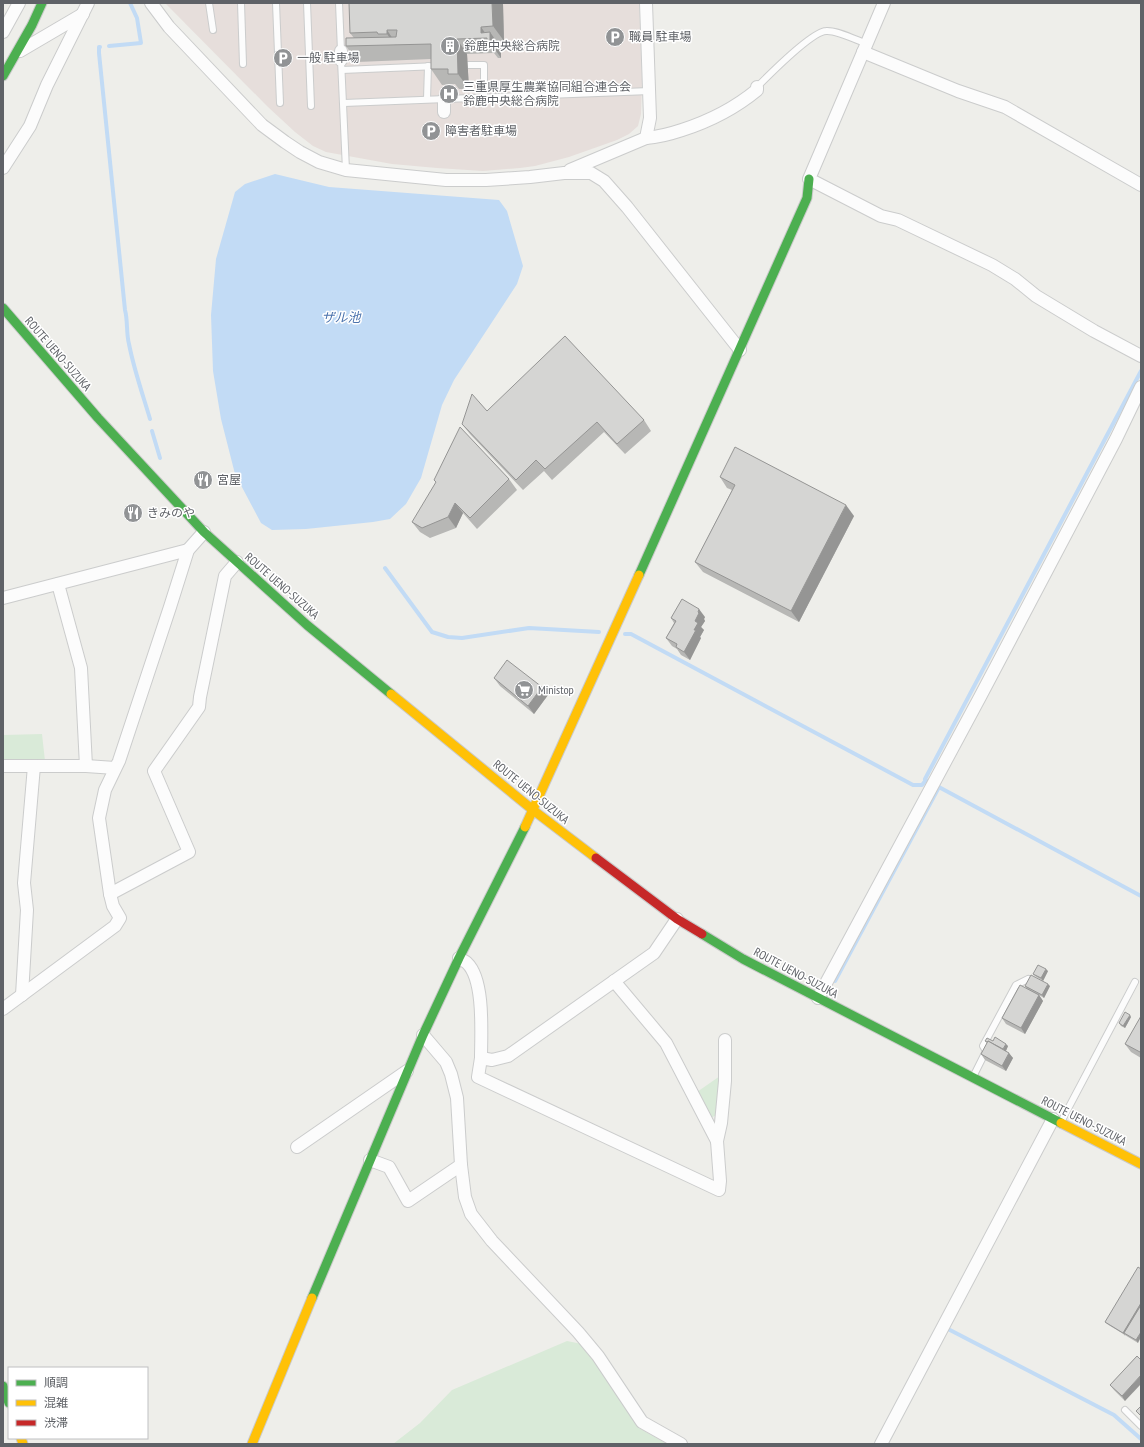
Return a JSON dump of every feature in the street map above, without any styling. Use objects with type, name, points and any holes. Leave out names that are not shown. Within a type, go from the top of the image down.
[{"type":"main road","points":[[3,76],[42,3]]},
{"type":"main road","points":[[252,1444],[407,1071],[459,958],[533,810],[807,198],[809,179]]},
{"type":"main road","name":"ROUTE UENO-SUZUKA","points":[[3,308],[98,418],[204,532],[237,562],[307,625],[533,810],[677,919],[743,959],[1141,1164]]},
{"type":"main road","points":[[3,1386],[8,1400]]},
{"type":"street","points":[[3,32],[19,3]]},
{"type":"street","points":[[3,168],[30,126],[47,85],[88,3]]},
{"type":"street","points":[[151,3],[169,27],[262,125],[274,135],[300,152],[319,162],[346,170],[446,180],[530,178],[564,173],[591,173],[604,181],[627,207],[740,350]]},
{"type":"street","points":[[646,3],[650,91],[650,118],[646,138]]},
{"type":"street","points":[[884,3],[809,179],[881,216],[898,220],[992,265],[1015,279],[1036,296],[1094,331],[1139,354]]},
{"type":"street","points":[[15,54],[83,14]]},
{"type":"street","points":[[865,48],[958,90],[1005,107],[1141,185]]},
{"type":"street","points":[[564,173],[646,138],[658,138],[712,120],[742,103],[757,90],[757,87]]},
{"type":"street","points":[[444,99],[444,112]]},
{"type":"street","points":[[818,998],[980,697],[1116,439],[1141,387]]},
{"type":"street","points":[[3,1009],[115,926],[120,918],[113,906],[110,894],[99,818],[105,790],[119,761],[166,622],[188,550],[204,532]]},
{"type":"street","points":[[3,598],[188,550]]},
{"type":"street","points":[[110,894],[189,852],[154,771],[199,707],[211,637],[225,576],[237,562]]},
{"type":"street","points":[[58,584],[81,668],[86,766]]},
{"type":"street","points":[[3,766],[86,766],[115,768]]},
{"type":"street","points":[[22,994],[27,910],[24,883],[34,766]]},
{"type":"street","points":[[481,1058],[492,1060],[508,1056],[654,953],[677,919]]},
{"type":"street","points":[[459,958],[467,963],[474,972],[481,1007],[481,1058],[478,1077],[719,1190],[720,1181],[717,1141],[721,1123],[725,1081],[725,1040]]},
{"type":"street","points":[[614,981],[666,1043],[717,1141]]},
{"type":"street","points":[[423,1035],[446,1062],[451,1074],[457,1098],[461,1165],[465,1197],[471,1214],[482,1230],[578,1332],[598,1356],[642,1422],[681,1444]]},
{"type":"street","points":[[297,1147],[407,1071]]},
{"type":"street","points":[[881,1444],[1057,1121]]},
{"type":"street","points":[[370,1160],[389,1167],[408,1201],[461,1165]]},
{"type":"lane","points":[[209,3],[213,30]]},
{"type":"lane","points":[[241,3],[243,64]]},
{"type":"lane","points":[[276,3],[280,103]]},
{"type":"lane","points":[[307,3],[311,106]]},
{"type":"lane","points":[[339,3],[346,170]]},
{"type":"lane","points":[[757,87],[782,62],[817,33],[825,30],[832,31],[865,48]]},
{"type":"lane","points":[[342,60],[444,66]]},
{"type":"lane","points":[[452,66],[484,65],[484,97]]},
{"type":"lane","points":[[428,66],[428,99]]},
{"type":"lane","points":[[344,103],[650,91]]},
{"type":"lane","points":[[973,1078],[986,1051],[983,1046],[1016,985],[1028,979]]},
{"type":"lane","points":[[1057,1121],[1135,982]]},
{"type":"lane","points":[[1125,1410],[1141,1426]]},
{"type":"shaded area","name":"三重県厚生農業協同組合連合会 鈴鹿中央総合病院","points":[[165,3],[639,3],[642,81],[641,114],[638,126],[629,134],[617,140],[569,157],[535,166],[520,168],[483,171],[437,168],[392,164],[326,152],[313,146],[295,132],[268,107]]},
{"type":"green space","points":[[42,734],[45,761],[3,760],[3,735]]},
{"type":"green space","points":[[720,1076],[718,1114],[711,1118],[697,1092]]},
{"type":"green space","points":[[567,1341],[582,1344],[639,1428],[667,1444],[393,1444],[420,1423],[452,1390]]},
{"type":"water","name":"ザル池","points":[[275,174],[329,187],[499,200],[507,211],[523,266],[517,284],[454,380],[442,405],[421,478],[406,504],[390,519],[306,529],[272,530],[261,523],[235,474],[221,419],[213,371],[211,315],[216,259],[235,192],[245,184]]},
{"type":"building","name":"鈴鹿中央総合病院","points":[[349,3],[492,3],[493,26],[481,27],[481,33],[490,32],[490,43],[487,43],[487,38],[457,39],[458,74],[448,74],[448,69],[431,69],[431,44],[346,46],[346,38],[396,37],[397,30],[387,30],[387,34],[378,34],[377,32],[350,33]]},
{"type":"building","points":[[565,336],[644,420],[617,444],[597,422],[545,469],[536,460],[516,480],[462,424],[472,394],[487,411]]},
{"type":"building","points":[[460,427],[509,479],[470,518],[455,503],[448,517],[422,528],[412,522],[436,482],[434,480]]},
{"type":"building","points":[[735,447],[846,505],[791,611],[695,562],[735,485],[720,477]]},
{"type":"building","points":[[682,599],[699,609],[699,613],[695,621],[698,623],[694,630],[696,630],[684,652],[676,647],[677,644],[666,638],[676,621],[671,618]]},
{"type":"building","name":"Ministop","points":[[507,660],[542,687],[528,706],[494,678]]},
{"type":"building","points":[[1038,965],[1046,969],[1041,978],[1033,974]]},
{"type":"building","points":[[1031,975],[1048,984],[1042,995],[1025,986]]},
{"type":"building","points":[[1020,985],[1039,995],[1021,1028],[1002,1018]]},
{"type":"building","points":[[1125,1012],[1130,1015],[1123,1026],[1119,1023]]},
{"type":"building","points":[[1141,1016],[1141,1050],[1140,1052],[1125,1044]]},
{"type":"building","points":[[995,1037],[1006,1044],[1003,1049],[988,1041],[985,1041],[987,1038],[993,1041]]},
{"type":"building","points":[[988,1041],[1009,1053],[1002,1066],[981,1054]]},
{"type":"building","points":[[1138,1267],[1141,1269],[1141,1303],[1123,1333],[1105,1322]]},
{"type":"building","points":[[1141,1305],[1141,1332],[1136,1340],[1124,1333]]},
{"type":"building","points":[[1137,1356],[1141,1360],[1141,1375],[1122,1396],[1110,1385]]},
{"type":"building","points":[[1141,1406],[1141,1416],[1136,1411]]},
{"type":"waterway","points":[[109,46],[141,43],[137,18],[130,3]]},
{"type":"waterway","points":[[100,47],[99,53],[128,340],[150,419]]},
{"type":"waterway","points":[[925,779],[1141,371]]},
{"type":"waterway","points":[[152,431],[160,458]]},
{"type":"waterway","points":[[385,568],[432,632],[448,637],[462,638],[529,628],[599,632]]},
{"type":"waterway","points":[[625,634],[631,634],[913,785],[922,785],[926,780]]},
{"type":"waterway","points":[[937,786],[1141,896]]},
{"type":"waterway","points":[[835,981],[939,787]]},
{"type":"waterway","points":[[948,1329],[1114,1415],[1141,1439]]},
{"type":"traffic: fast","points":[[3,76],[32,25],[42,3]]},
{"type":"traffic: fast","points":[[639,575],[807,198],[809,179]]},
{"type":"traffic: fast","points":[[3,308],[98,418],[204,532],[307,625],[391,694]]},
{"type":"traffic: fast","points":[[312,1298],[423,1035],[459,958],[525,827]]},
{"type":"traffic: fast","points":[[702,934],[743,959],[1061,1123]]},
{"type":"traffic: fast","points":[[3,1386],[8,1400]]},
{"type":"traffic: slow","points":[[525,827],[639,575]]},
{"type":"traffic: slow","points":[[391,694],[533,810],[596,858]]},
{"type":"traffic: slow","points":[[1061,1123],[1141,1164]]},
{"type":"traffic: slow","points":[[252,1444],[312,1298]]},
{"type":"traffic: slow","points":[[21,1439],[23,1444]]},
{"type":"traffic: jam","points":[[596,858],[677,919],[702,934]]},
{"type":"place","name":"職員 駐車場","points":[[615,37]]},
{"type":"place","name":"鈴鹿中央総合病院","points":[[450,46]]},
{"type":"place","name":"一般 駐車場","points":[[283,58]]},
{"type":"place","name":"三重県厚生農業協同組合連合会 鈴鹿中央総合病院","points":[[449,94]]},
{"type":"place","name":"障害者駐車場","points":[[431,131]]},
{"type":"place","name":"宮屋","points":[[203,480]]},
{"type":"place","name":"きみのや","points":[[133,513]]},
{"type":"place","name":"Ministop","points":[[524,690]]}]
